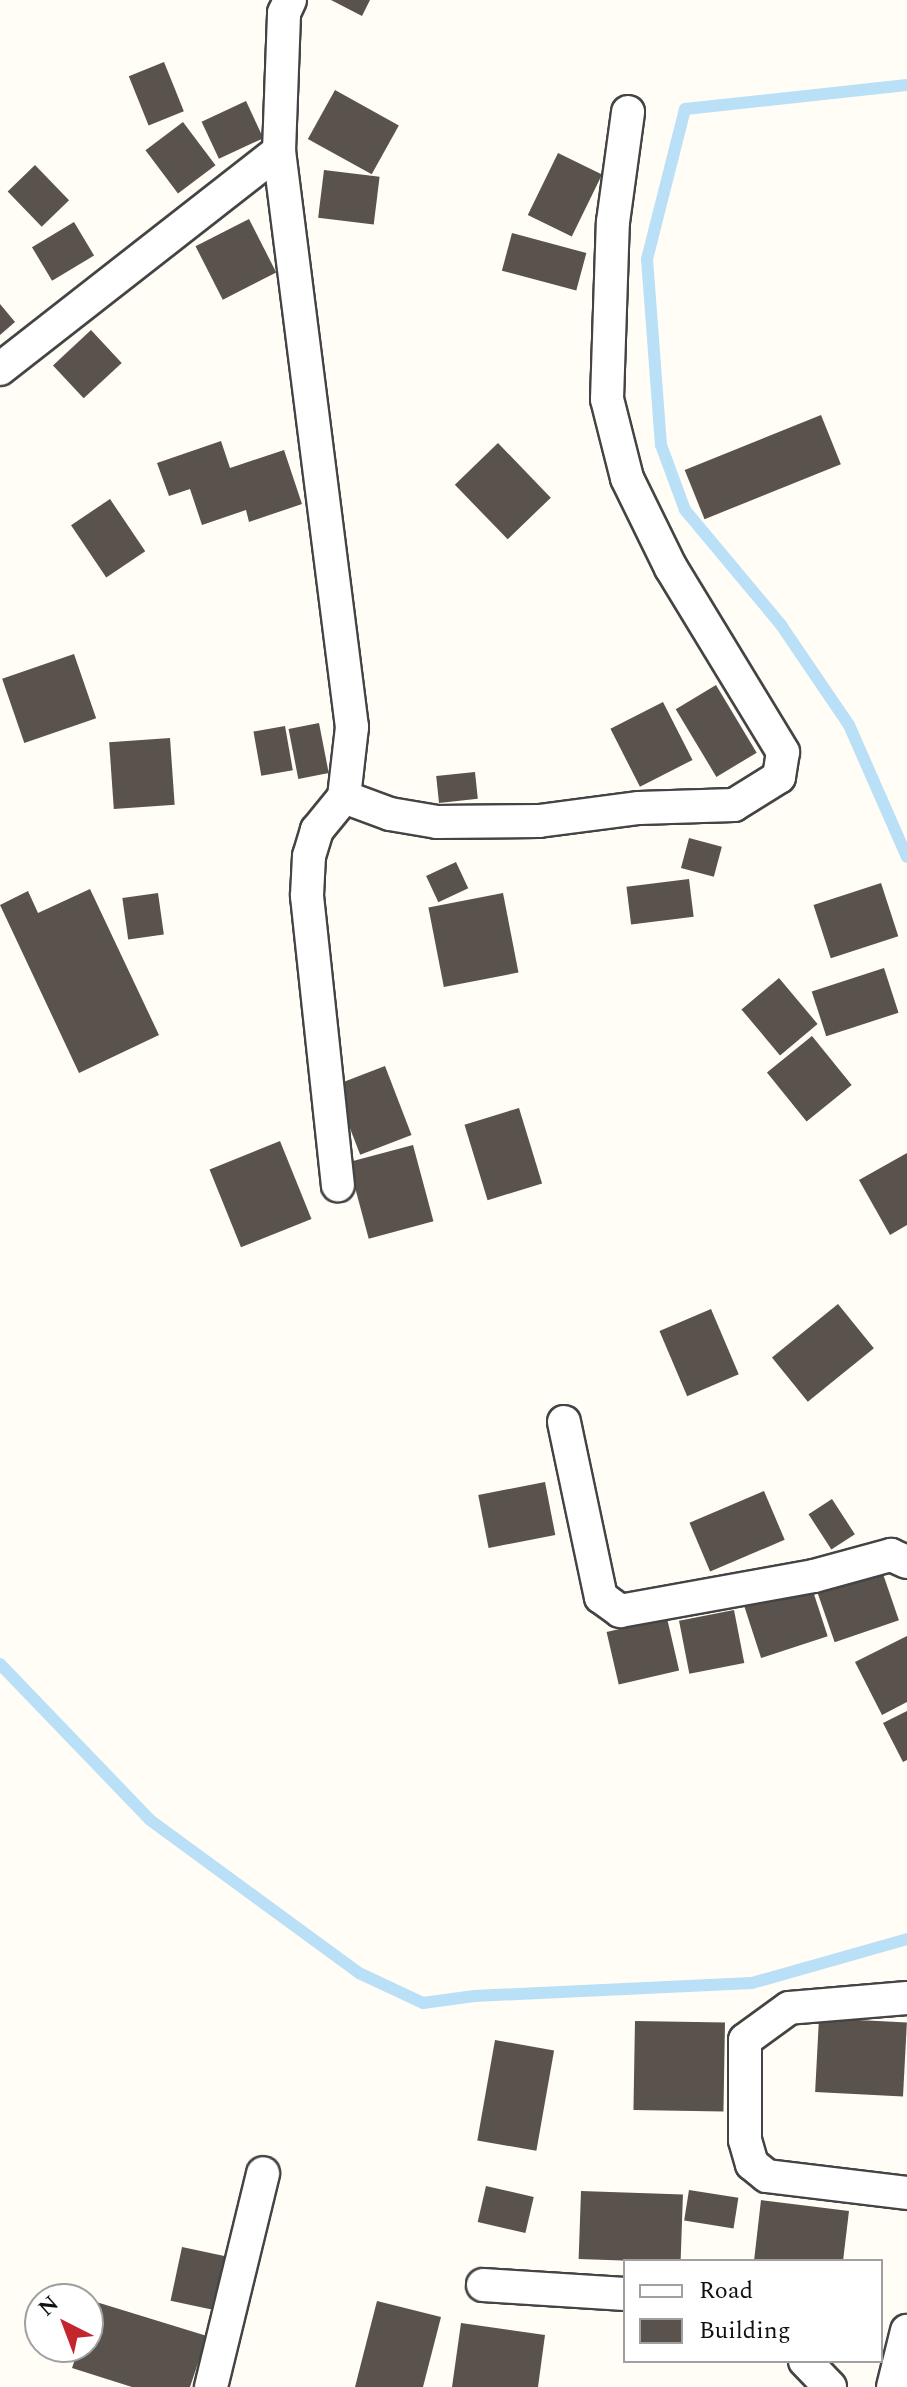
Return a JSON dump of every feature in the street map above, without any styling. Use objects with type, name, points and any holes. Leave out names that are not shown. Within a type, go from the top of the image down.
[{"type":"street","points":[[290,0],[284,13],[279,151],[352,727],[344,797],[317,830],[309,856],[307,896],[338,1185]]},
{"type":"street","points":[[344,797],[390,814],[437,822],[539,821],[639,808],[734,805],[779,777],[783,752],[671,568],[627,478],[607,399],[613,222],[628,112]]},
{"type":"street","points":[[0,369],[279,151]]},
{"type":"street","points":[[564,1422],[601,1597],[620,1611],[814,1576],[891,1555],[907,1562]]},
{"type":"street","points":[[907,1998],[789,2008],[745,2040],[745,2140],[752,2164],[767,2176],[907,2193]]},
{"type":"street","points":[[211,2387],[263,2173]]},
{"type":"street","points":[[483,2285],[623,2294]]},
{"type":"street","points":[[893,2387],[907,2331]]},
{"type":"street","points":[[807,2363],[830,2387]]},
{"type":"building","points":[[331,0],[370,0],[362,16]]},
{"type":"building","points":[[164,62],[184,111],[149,125],[129,76]]},
{"type":"building","points":[[335,90],[399,125],[372,174],[308,139]]},
{"type":"building","points":[[246,101],[263,138],[219,159],[202,122]]},
{"type":"building","points":[[183,122],[215,165],[178,193],[145,150]]},
{"type":"building","points":[[558,153],[602,174],[572,236],[528,215]]},
{"type":"building","points":[[35,165],[69,200],[42,227],[8,191]]},
{"type":"building","points":[[324,170],[380,177],[374,224],[318,218]]},
{"type":"building","points":[[249,219],[276,272],[223,300],[196,246]]},
{"type":"building","points":[[74,222],[94,255],[52,281],[32,247]]},
{"type":"building","points":[[512,233],[586,253],[576,291],[502,271]]},
{"type":"building","points":[[0,304],[15,322],[0,335]]},
{"type":"building","points":[[91,330],[122,363],[84,398],[53,365]]},
{"type":"building","points":[[821,415],[841,464],[705,519],[685,470]]},
{"type":"building","points":[[221,441],[230,468],[284,450],[302,504],[249,522],[246,510],[202,525],[190,489],[169,496],[157,463]]},
{"type":"building","points":[[498,443],[551,498],[508,539],[455,485]]},
{"type":"building","points":[[110,499],[145,551],[106,578],[71,525]]},
{"type":"building","points":[[74,654],[96,718],[24,743],[2,679]]},
{"type":"building","points":[[716,685],[757,753],[716,777],[676,709]]},
{"type":"building","points":[[663,702],[693,760],[640,787],[610,729]]},
{"type":"building","points":[[319,723],[329,773],[298,779],[289,729]]},
{"type":"building","points":[[285,726],[293,770],[261,776],[253,732]]},
{"type":"building","points":[[170,738],[175,805],[114,809],[109,742]]},
{"type":"building","points":[[475,772],[478,799],[439,803],[436,776]]},
{"type":"building","points":[[689,838],[722,847],[714,877],[681,868]]},
{"type":"building","points":[[456,862],[468,888],[438,902],[426,876]]},
{"type":"building","points":[[689,879],[694,917],[631,924],[626,887]]},
{"type":"building","points":[[881,883],[898,936],[831,958],[813,905]]},
{"type":"building","points":[[90,889],[159,1035],[79,1073],[0,905],[28,891],[38,913]]},
{"type":"building","points":[[158,893],[164,935],[128,940],[122,898]]},
{"type":"building","points":[[503,893],[518,973],[444,987],[428,908]]},
{"type":"building","points":[[884,968],[899,1013],[826,1036],[812,991]]},
{"type":"building","points":[[779,978],[818,1024],[780,1055],[741,1009]]},
{"type":"building","points":[[812,1036],[852,1085],[807,1121],[767,1073]]},
{"type":"building","points":[[385,1066],[412,1135],[360,1155],[334,1086]]},
{"type":"building","points":[[519,1108],[542,1184],[488,1200],[464,1125]]},
{"type":"building","points":[[280,1141],[311,1219],[241,1247],[210,1169]]},
{"type":"building","points":[[413,1145],[433,1221],[369,1239],[348,1162]]},
{"type":"building","points":[[907,1153],[907,1225],[890,1235],[859,1180]]},
{"type":"building","points":[[838,1304],[874,1348],[808,1402],[772,1357]]},
{"type":"building","points":[[711,1309],[739,1374],[687,1396],[659,1331]]},
{"type":"building","points":[[545,1482],[555,1535],[489,1548],[478,1495]]},
{"type":"building","points":[[764,1491],[785,1540],[710,1571],[689,1523]]},
{"type":"building","points":[[832,1499],[855,1534],[831,1549],[809,1514]]},
{"type":"building","points":[[882,1571],[899,1620],[835,1642],[818,1593]]},
{"type":"building","points":[[811,1585],[828,1636],[761,1658],[744,1607]]},
{"type":"building","points":[[734,1610],[744,1663],[689,1674],[679,1621]]},
{"type":"building","points":[[667,1618],[679,1671],[619,1685],[607,1632]]},
{"type":"building","points":[[907,1636],[907,1702],[882,1715],[855,1662]]},
{"type":"building","points":[[907,1711],[907,1760],[903,1762],[883,1723]]},
{"type":"building","points":[[819,2018],[907,2023],[903,2097],[815,2092]]},
{"type":"building","points":[[635,2021],[725,2023],[723,2112],[633,2110]]},
{"type":"building","points":[[495,2040],[554,2050],[536,2151],[477,2140]]},
{"type":"building","points":[[486,2186],[534,2197],[525,2233],[478,2222]]},
{"type":"building","points":[[689,2190],[738,2198],[734,2228],[684,2221]]},
{"type":"building","points":[[581,2191],[683,2195],[681,2259],[579,2259]]},
{"type":"building","points":[[761,2200],[849,2211],[843,2259],[754,2259]]},
{"type":"building","points":[[182,2247],[229,2257],[218,2311],[171,2301]]},
{"type":"building","points":[[377,2301],[441,2317],[423,2387],[355,2387]]},
{"type":"building","points":[[104,2304],[207,2336],[190,2387],[132,2387],[72,2368],[74,2363],[104,2363]]},
{"type":"building","points":[[461,2323],[545,2335],[538,2387],[452,2387]]},
{"type":"waterway","points":[[907,85],[685,109],[647,259],[661,445],[685,510],[781,625],[849,725],[907,857]]},
{"type":"waterway","points":[[0,1664],[150,1820],[359,1973],[423,2003],[475,1996],[752,1983],[907,1939]]}]
